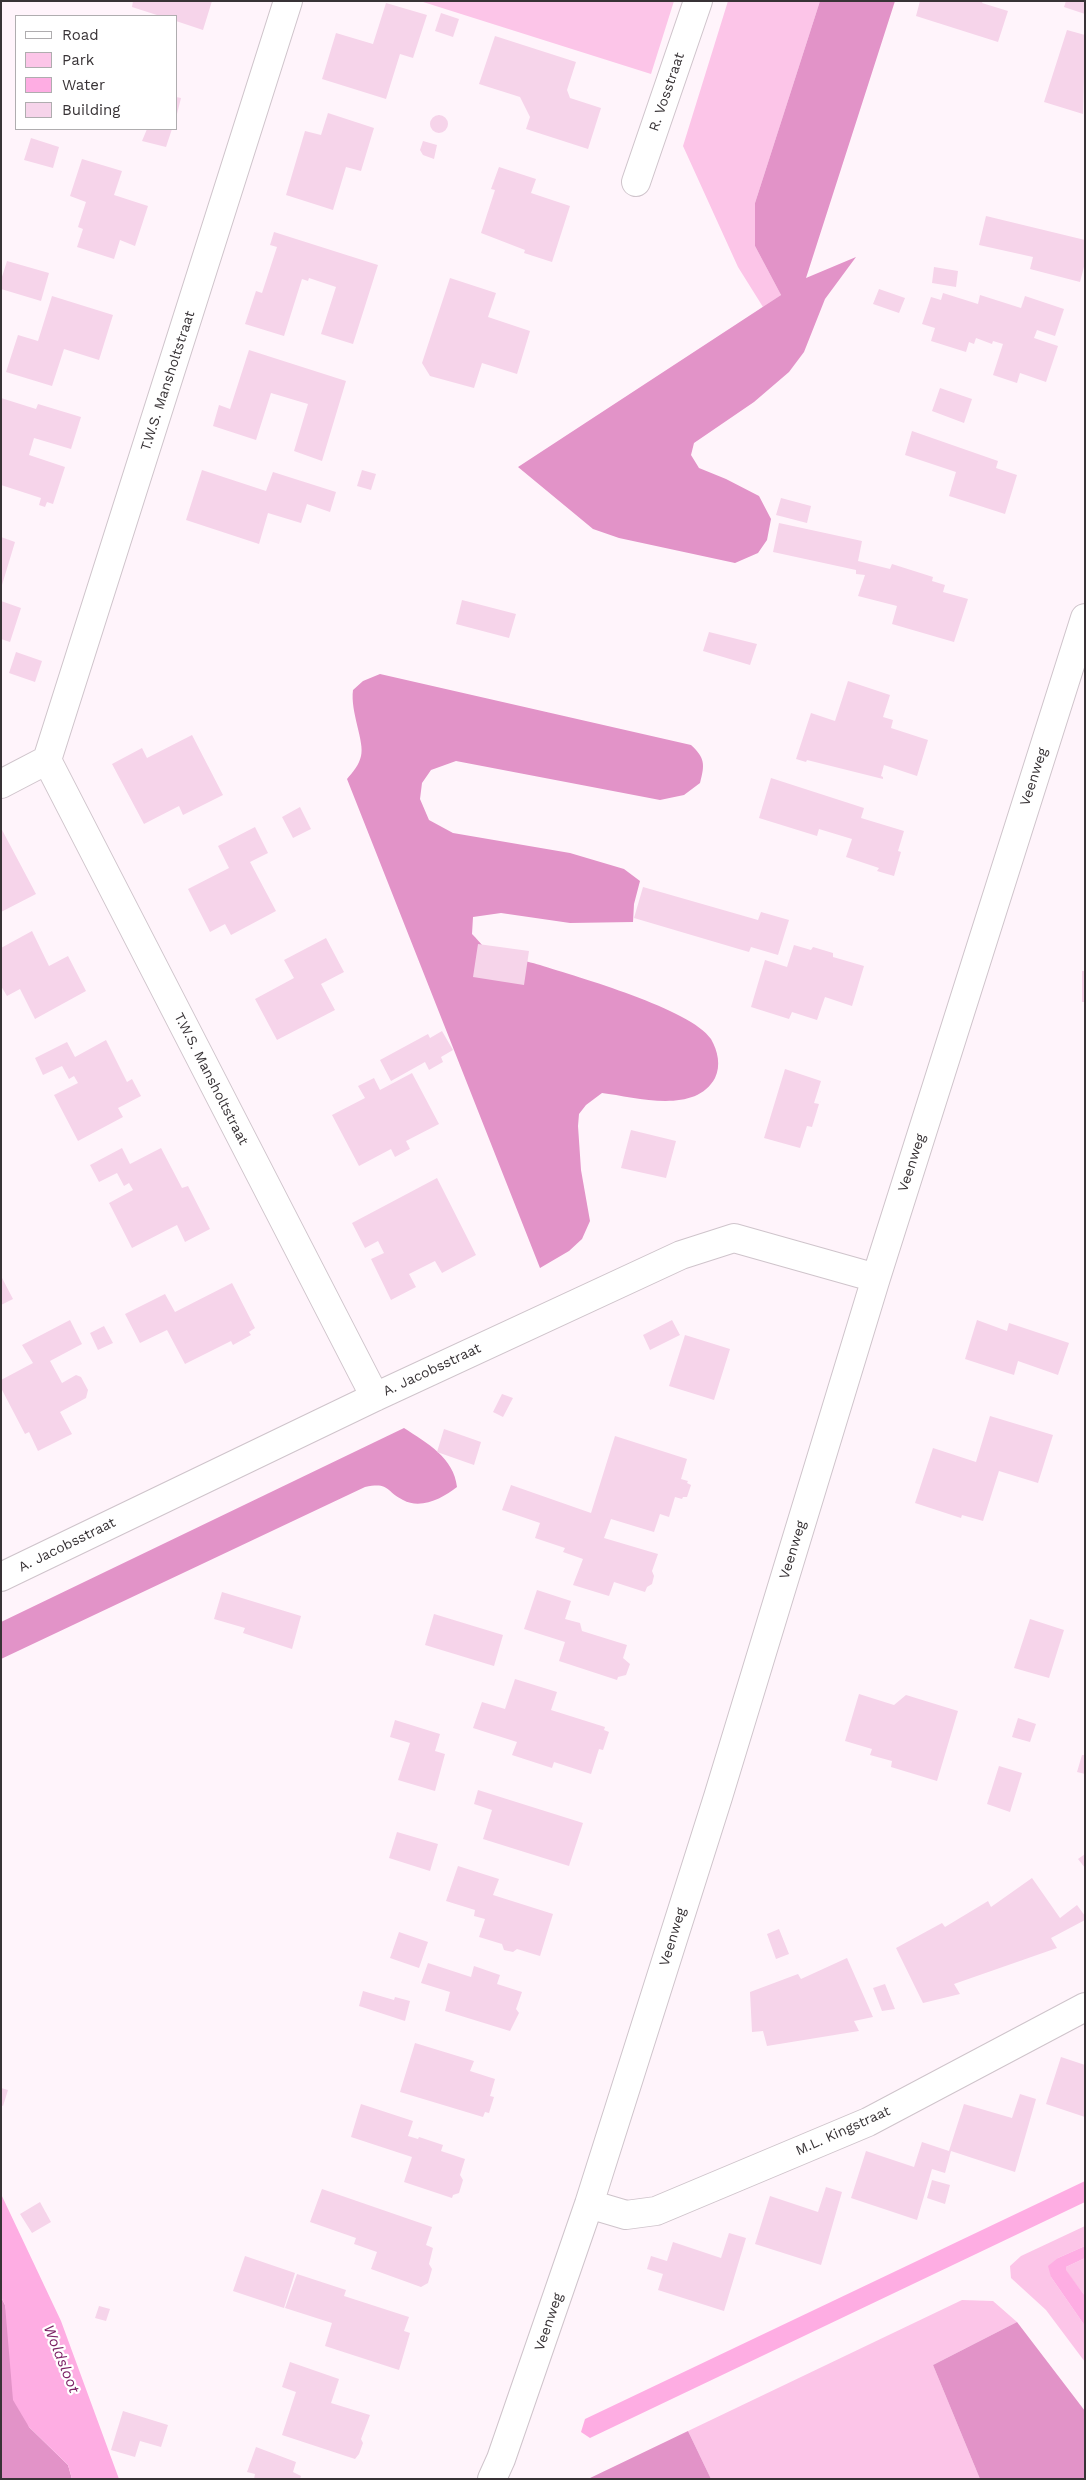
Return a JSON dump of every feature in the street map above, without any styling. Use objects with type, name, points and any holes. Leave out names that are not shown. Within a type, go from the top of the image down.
[{"type":"street","name":"T.W.S. Mansholtstraat","points":[[288,1],[48,760],[375,1397]]},
{"type":"street","name":"R. Vosstraat","points":[[636,182],[698,1]]},
{"type":"street","name":"Veenweg","points":[[492,2479],[501,2460],[589,2204],[715,1806],[876,1278],[1085,618]]},
{"type":"street","points":[[1,784],[48,760]]},
{"type":"street","name":"A. Jacobsstraat","points":[[1,1577],[375,1397],[680,1256],[734,1238],[876,1278]]},
{"type":"street","name":"M.L. Kingstraat","points":[[589,2204],[626,2215],[656,2211],[868,2122],[1085,2007]]},
{"type":"green space","points":[[420,1],[674,1],[651,74]]},
{"type":"green space","points":[[728,1],[820,1],[755,203],[755,246],[781,295],[763,307],[738,267],[683,146]]},
{"type":"green space","points":[[1085,2226],[1085,2246],[1058,2258],[1051,2277],[1085,2326],[1085,2362],[1046,2310],[1011,2278],[1010,2266],[1021,2256]]},
{"type":"green space","points":[[1085,2258],[1085,2296],[1066,2271],[1066,2267]]},
{"type":"green space","points":[[962,2300],[993,2301],[1017,2322],[933,2365],[980,2479],[711,2479],[688,2431]]},
{"type":"shaded area","points":[[820,1],[895,1],[806,278],[856,257],[825,299],[804,352],[789,372],[754,402],[694,443],[691,455],[699,468],[759,496],[771,519],[767,540],[758,553],[735,563],[619,538],[593,529],[518,467],[781,295],[755,246],[755,203]]},
{"type":"shaded area","points":[[380,674],[691,745],[703,762],[700,783],[684,795],[660,800],[456,761],[431,770],[422,783],[420,799],[429,820],[453,833],[570,853],[624,869],[640,881],[634,904],[633,922],[570,923],[501,913],[473,917],[472,934],[485,948],[632,995],[681,1016],[711,1039],[717,1053],[718,1069],[715,1078],[706,1089],[694,1097],[663,1101],[602,1093],[586,1105],[579,1114],[578,1126],[581,1170],[590,1221],[582,1239],[569,1251],[540,1268],[347,779],[359,762],[362,750],[354,708],[353,690],[363,681]]},
{"type":"shaded area","points":[[404,1428],[438,1452],[451,1468],[457,1487],[439,1499],[417,1504],[397,1497],[387,1488],[379,1486],[365,1487],[1,1659],[1,1622]]},
{"type":"shaded area","points":[[1,2297],[5,2305],[29,2427],[68,2465],[72,2479],[1,2479]]},
{"type":"shaded area","points":[[1017,2322],[1085,2411],[1085,2479],[980,2479],[933,2365]]},
{"type":"shaded area","points":[[688,2431],[711,2479],[588,2479]]},
{"type":"water","points":[[1085,2181],[1085,2202],[590,2438],[581,2432],[585,2419]]},
{"type":"water","name":"Woldsloot","points":[[1,2194],[61,2321],[119,2479],[72,2479],[68,2465],[29,2427],[13,2400],[5,2305],[1,2297]]},
{"type":"water","points":[[1085,2246],[1085,2258],[1066,2267],[1066,2270],[1085,2296],[1085,2326],[1051,2277],[1048,2266],[1058,2258]]},
{"type":"building","points":[[133,1],[212,1],[203,30],[178,22],[178,15],[157,15],[132,7]]},
{"type":"building","points":[[920,1],[983,1],[982,3],[1008,11],[998,42],[916,16]]},
{"type":"building","points":[[1066,1],[1085,1],[1085,14],[1064,7]]},
{"type":"building","points":[[386,3],[427,15],[413,58],[400,54],[386,99],[322,79],[336,33],[373,44]]},
{"type":"building","points":[[441,13],[459,19],[453,37],[435,31]]},
{"type":"building","points":[[1067,30],[1085,35],[1083,114],[1044,102]]},
{"type":"building","points":[[495,36],[576,62],[567,90],[570,98],[601,108],[588,149],[526,129],[530,117],[520,97],[479,84]]},
{"type":"building","points":[[178,97],[181,98],[178,110]]},
{"type":"building","points":[[328,113],[374,128],[361,171],[346,167],[333,210],[286,195],[305,131],[321,135]]},
{"type":"building","points":[[439,115],[445,118],[448,124],[445,130],[439,133],[433,130],[430,124],[433,118]]},
{"type":"building","points":[[147,130],[172,130],[166,147],[142,141]]},
{"type":"building","points":[[31,138],[59,147],[53,168],[24,160]]},
{"type":"building","points":[[423,141],[437,145],[434,159],[423,155],[420,150]]},
{"type":"building","points":[[82,159],[122,171],[114,195],[148,206],[135,246],[120,240],[114,259],[77,247],[83,229],[78,227],[86,202],[70,196]]},
{"type":"building","points":[[499,167],[536,179],[531,193],[570,206],[552,262],[524,253],[525,250],[481,233],[495,190],[491,189]]},
{"type":"building","points":[[986,216],[1085,240],[1085,263],[1080,282],[1030,269],[1033,257],[979,245]]},
{"type":"building","points":[[274,232],[378,265],[353,344],[321,334],[336,287],[309,278],[308,281],[302,279],[284,336],[245,324],[256,291],[262,293],[277,247],[270,245]]},
{"type":"building","points":[[7,261],[49,273],[41,301],[1,289],[1,280]]},
{"type":"building","points":[[934,267],[958,271],[956,287],[932,283]]},
{"type":"building","points":[[450,278],[496,293],[488,317],[530,331],[517,374],[482,363],[474,388],[430,376],[422,363]]},
{"type":"building","points":[[879,289],[905,298],[899,313],[873,304]]},
{"type":"building","points":[[943,293],[978,304],[980,295],[1021,308],[1025,296],[1064,309],[1055,336],[1037,330],[1034,338],[1058,346],[1046,382],[1020,373],[1017,383],[993,375],[1003,344],[993,341],[992,344],[976,338],[974,344],[969,342],[966,352],[931,341],[935,328],[922,324],[931,297],[941,300]]},
{"type":"building","points":[[52,296],[113,315],[99,360],[64,349],[52,386],[6,372],[18,335],[38,341]]},
{"type":"building","points":[[249,350],[346,381],[322,461],[294,451],[308,404],[271,393],[256,440],[213,426],[219,405],[230,409]]},
{"type":"building","points":[[940,388],[972,399],[964,423],[932,411]]},
{"type":"building","points":[[1,398],[36,409],[38,404],[81,417],[71,449],[34,438],[29,455],[65,467],[53,504],[47,502],[45,507],[39,505],[41,498],[1,485]]},
{"type":"building","points":[[912,431],[998,461],[996,468],[1017,475],[1005,514],[949,496],[956,472],[905,455]]},
{"type":"building","points":[[202,470],[266,491],[273,472],[336,492],[330,512],[307,504],[301,523],[268,513],[259,544],[186,520]]},
{"type":"building","points":[[362,470],[376,474],[371,490],[357,486]]},
{"type":"building","points":[[781,498],[811,506],[807,523],[776,515]]},
{"type":"building","points":[[779,523],[862,541],[858,561],[890,569],[892,564],[933,577],[932,581],[945,585],[943,592],[968,599],[954,642],[892,624],[897,606],[858,596],[865,575],[856,574],[856,570],[773,552]]},
{"type":"building","points":[[1,537],[15,542],[2,585],[1,585]]},
{"type":"building","points":[[462,600],[516,614],[509,638],[456,624]]},
{"type":"building","points":[[1,601],[21,608],[10,642],[1,639]]},
{"type":"building","points":[[709,632],[757,644],[750,665],[703,651]]},
{"type":"building","points":[[16,652],[42,661],[35,682],[9,673]]},
{"type":"building","points":[[848,681],[890,695],[883,717],[893,720],[891,728],[928,740],[917,776],[884,765],[881,776],[883,779],[796,759],[811,713],[835,721]]},
{"type":"building","points":[[192,735],[223,795],[183,815],[179,806],[144,824],[112,764],[142,748],[147,758]]},
{"type":"building","points":[[771,778],[864,808],[861,818],[904,831],[898,851],[901,852],[894,876],[877,871],[879,868],[846,857],[852,839],[819,829],[817,836],[759,818]]},
{"type":"building","points":[[300,807],[311,829],[293,838],[282,817]]},
{"type":"building","points":[[255,827],[268,853],[250,862],[276,911],[231,935],[225,924],[210,932],[188,889],[229,868],[218,846]]},
{"type":"building","points":[[1,828],[36,894],[1,912]]},
{"type":"building","points":[[643,887],[758,920],[761,912],[789,920],[778,955],[751,947],[749,952],[634,918]]},
{"type":"building","points":[[32,931],[49,966],[68,956],[86,991],[35,1019],[20,989],[7,996],[1,986],[1,948]]},
{"type":"building","points":[[326,938],[344,972],[321,984],[335,1010],[277,1040],[255,999],[294,978],[284,960]]},
{"type":"building","points":[[478,944],[529,951],[524,985],[473,977]]},
{"type":"building","points":[[794,945],[811,950],[813,947],[833,953],[833,957],[864,966],[852,1006],[825,997],[817,1020],[792,1012],[789,1019],[751,1007],[765,960],[787,967]]},
{"type":"building","points":[[1082,971],[1085,971],[1085,1002],[1082,1002]]},
{"type":"building","points":[[442,1031],[453,1050],[441,1057],[443,1062],[429,1070],[425,1062],[391,1081],[380,1060],[428,1034],[430,1038]]},
{"type":"building","points":[[106,1040],[127,1082],[132,1079],[141,1096],[118,1108],[123,1117],[78,1141],[54,1095],[78,1083],[74,1076],[69,1079],[62,1066],[43,1075],[35,1058],[67,1042],[75,1057]]},
{"type":"building","points":[[785,1069],[821,1081],[814,1103],[819,1104],[812,1127],[807,1126],[800,1148],[764,1138]]},
{"type":"building","points":[[412,1073],[439,1124],[406,1141],[410,1149],[395,1157],[391,1149],[359,1166],[332,1115],[365,1098],[358,1086],[374,1078],[380,1090]]},
{"type":"building","points":[[631,1130],[676,1141],[666,1178],[621,1168]]},
{"type":"building","points":[[122,1148],[130,1164],[161,1148],[182,1188],[188,1186],[210,1229],[185,1242],[177,1225],[132,1248],[109,1203],[133,1190],[129,1183],[124,1186],[117,1173],[99,1182],[90,1165]]},
{"type":"building","points":[[437,1178],[476,1255],[442,1273],[435,1261],[409,1274],[416,1287],[391,1300],[371,1259],[384,1253],[378,1241],[365,1248],[352,1223]]},
{"type":"building","points":[[1,1276],[13,1299],[1,1305]]},
{"type":"building","points":[[232,1283],[255,1328],[249,1332],[251,1335],[233,1345],[231,1341],[185,1364],[167,1330],[140,1343],[125,1314],[165,1294],[175,1312]]},
{"type":"building","points":[[70,1320],[82,1344],[50,1361],[62,1383],[76,1375],[81,1377],[88,1390],[86,1398],[60,1412],[72,1434],[38,1451],[29,1432],[25,1434],[1,1388],[1,1380],[33,1363],[22,1345]]},
{"type":"building","points":[[672,1320],[680,1335],[650,1350],[643,1335]]},
{"type":"building","points":[[977,1320],[1007,1331],[1009,1323],[1069,1343],[1058,1375],[1018,1361],[1014,1375],[965,1359]]},
{"type":"building","points":[[104,1326],[113,1343],[98,1350],[90,1333]]},
{"type":"building","points":[[685,1335],[730,1349],[714,1400],[669,1386]]},
{"type":"building","points":[[502,1394],[513,1398],[503,1417],[493,1412]]},
{"type":"building","points":[[990,1416],[1053,1435],[1038,1483],[999,1471],[983,1521],[962,1515],[961,1518],[915,1503],[933,1448],[976,1462]]},
{"type":"building","points":[[444,1429],[481,1442],[474,1465],[437,1452]]},
{"type":"building","points":[[615,1436],[687,1459],[681,1479],[688,1481],[687,1483],[691,1485],[687,1497],[682,1499],[675,1497],[669,1517],[660,1514],[654,1532],[611,1519],[604,1538],[658,1554],[652,1571],[654,1576],[652,1584],[647,1587],[645,1592],[614,1582],[609,1596],[573,1585],[583,1559],[563,1552],[565,1548],[535,1538],[540,1523],[502,1510],[511,1485],[591,1513]]},
{"type":"building","points":[[537,1590],[571,1601],[565,1619],[580,1623],[582,1631],[627,1645],[623,1658],[630,1664],[626,1675],[618,1677],[617,1680],[559,1661],[565,1642],[524,1629]]},
{"type":"building","points":[[222,1592],[301,1616],[292,1649],[243,1633],[245,1628],[214,1619]]},
{"type":"building","points":[[434,1614],[503,1635],[494,1666],[425,1645]]},
{"type":"building","points":[[1030,1619],[1064,1630],[1049,1678],[1014,1668]]},
{"type":"building","points":[[515,1679],[557,1692],[551,1710],[605,1727],[604,1730],[609,1732],[603,1750],[599,1749],[591,1774],[554,1762],[552,1768],[512,1755],[517,1742],[473,1728],[482,1702],[505,1709]]},
{"type":"building","points":[[859,1694],[894,1705],[906,1695],[958,1711],[937,1781],[891,1767],[892,1761],[870,1755],[872,1749],[845,1741]]},
{"type":"building","points":[[1018,1718],[1036,1724],[1030,1742],[1012,1737]]},
{"type":"building","points":[[395,1720],[440,1734],[435,1751],[445,1754],[435,1791],[398,1780],[410,1743],[390,1737]]},
{"type":"building","points":[[1082,1755],[1085,1755],[1085,1774],[1077,1772]]},
{"type":"building","points":[[999,1766],[1022,1773],[1010,1812],[987,1804]]},
{"type":"building","points":[[478,1790],[583,1823],[569,1866],[483,1839],[492,1810],[474,1804]]},
{"type":"building","points":[[397,1832],[438,1844],[430,1871],[389,1858]]},
{"type":"building","points":[[1085,1854],[1085,1868],[1078,1859]]},
{"type":"building","points":[[458,1866],[499,1879],[493,1895],[553,1914],[540,1956],[517,1949],[513,1952],[504,1950],[502,1944],[479,1937],[485,1919],[474,1916],[475,1910],[446,1901]]},
{"type":"building","points":[[1032,1878],[1060,1918],[1077,1905],[1085,1916],[1085,1920],[1051,1938],[1057,1948],[954,1984],[960,1994],[923,2003],[896,1948],[942,1923],[945,1927],[988,1901],[991,1907]]},
{"type":"building","points":[[779,1929],[789,1954],[776,1959],[767,1934]]},
{"type":"building","points":[[399,1932],[428,1942],[419,1968],[390,1958]]},
{"type":"building","points":[[847,1958],[873,2017],[854,2021],[859,2031],[767,2046],[763,2031],[752,2032],[750,1992],[798,1974],[801,1979]]},
{"type":"building","points":[[428,1963],[471,1977],[474,1966],[500,1975],[497,1984],[522,1992],[516,2009],[519,2013],[510,2031],[445,2011],[450,1992],[421,1983]]},
{"type":"building","points":[[885,1984],[895,2009],[882,2011],[873,1988]]},
{"type":"building","points":[[363,1991],[394,2000],[395,1997],[410,2001],[405,2021],[359,2006]]},
{"type":"building","points":[[415,2043],[474,2061],[470,2071],[495,2079],[490,2096],[494,2097],[489,2113],[485,2112],[483,2117],[400,2092]]},
{"type":"building","points":[[1061,2057],[1085,2065],[1085,2117],[1046,2104]]},
{"type":"building","points":[[1,2088],[8,2090],[3,2106],[1,2105]]},
{"type":"building","points":[[1020,2094],[1036,2099],[1015,2172],[951,2151],[945,2173],[932,2169],[917,2220],[851,2198],[866,2151],[914,2167],[922,2142],[949,2151],[964,2104],[1012,2118]]},
{"type":"building","points":[[361,2104],[413,2121],[408,2136],[418,2139],[419,2137],[443,2145],[441,2151],[465,2159],[460,2175],[463,2180],[459,2193],[453,2195],[452,2198],[404,2182],[412,2157],[351,2137]]},
{"type":"building","points":[[932,2180],[950,2185],[945,2204],[927,2198]]},
{"type":"building","points":[[826,2187],[842,2192],[821,2265],[755,2244],[770,2196],[818,2212]]},
{"type":"building","points":[[322,2189],[432,2227],[426,2245],[433,2248],[429,2264],[432,2269],[428,2283],[421,2287],[371,2269],[377,2252],[354,2244],[356,2238],[310,2222]]},
{"type":"building","points":[[40,2202],[51,2222],[32,2233],[20,2214]]},
{"type":"building","points":[[729,2233],[746,2238],[724,2311],[658,2290],[663,2274],[647,2269],[651,2256],[667,2261],[673,2242],[721,2258]]},
{"type":"building","points":[[245,2256],[295,2273],[284,2308],[233,2291]]},
{"type":"building","points":[[297,2274],[346,2290],[344,2296],[409,2317],[404,2331],[410,2333],[399,2370],[325,2346],[332,2323],[285,2308]]},
{"type":"building","points":[[99,2306],[110,2309],[106,2321],[95,2318]]},
{"type":"building","points":[[290,2362],[339,2379],[331,2403],[370,2415],[361,2439],[363,2443],[355,2459],[282,2435],[296,2392],[282,2387]]},
{"type":"building","points":[[123,2411],[168,2425],[161,2447],[140,2441],[135,2457],[111,2450]]},
{"type":"building","points":[[256,2447],[296,2462],[293,2472],[301,2476],[300,2479],[254,2479],[255,2474],[247,2472]]}]
